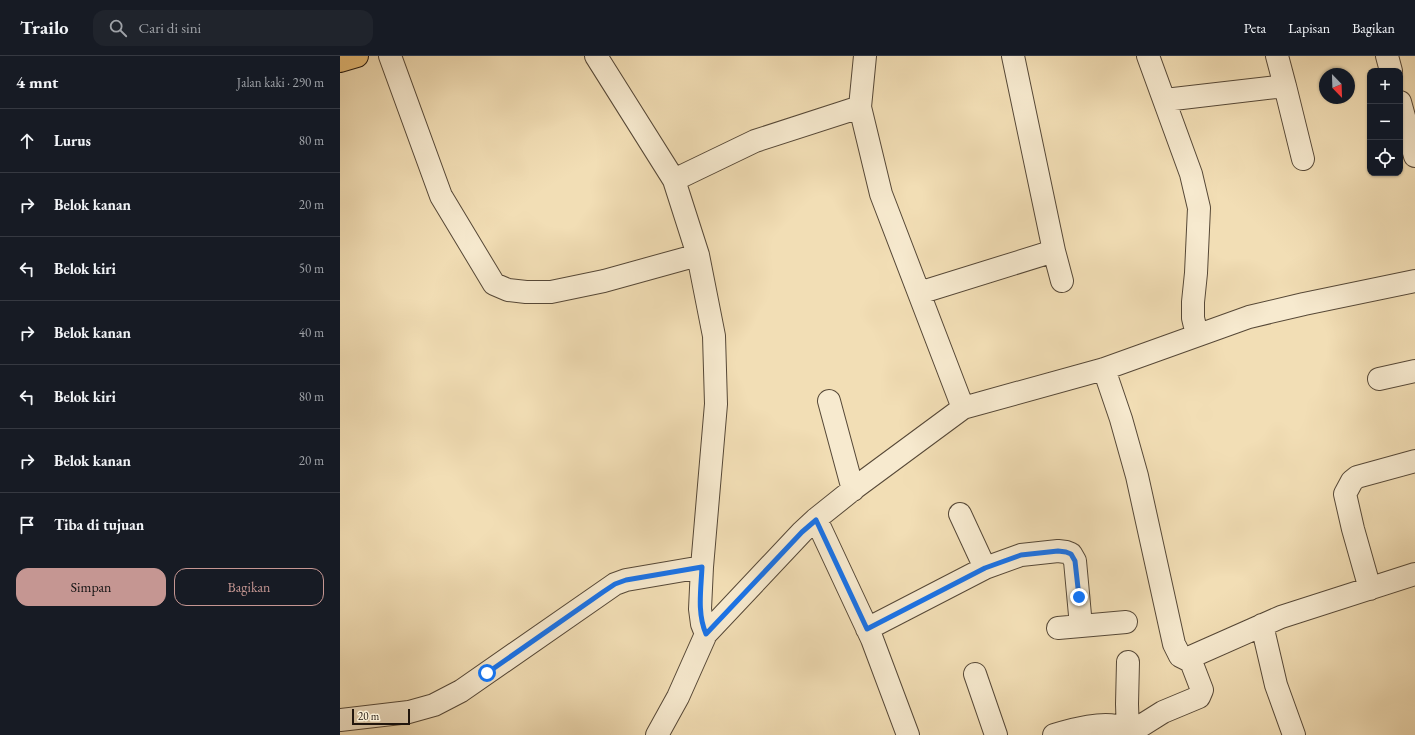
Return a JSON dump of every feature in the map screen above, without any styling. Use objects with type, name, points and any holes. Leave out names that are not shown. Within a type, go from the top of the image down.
[{"type":"main road","points":[[340,61],[357,56]]},
{"type":"street","points":[[390,56],[441,196],[494,284],[508,290],[551,292],[604,281],[698,255]]},
{"type":"street","points":[[596,56],[674,180],[698,255],[714,336],[716,404],[702,567],[700,609],[702,624],[706,634]]},
{"type":"street","points":[[864,56],[860,107],[881,194],[963,408]]},
{"type":"street","points":[[1013,56],[1054,251],[1062,281]]},
{"type":"street","points":[[1148,56],[1192,174],[1199,208],[1193,302],[1193,318],[1197,335]]},
{"type":"street","points":[[1277,56],[1303,158]]},
{"type":"street","points":[[1387,56],[1390,68]]},
{"type":"street","points":[[1165,100],[1285,86]]},
{"type":"street","points":[[1401,104],[1415,156]]},
{"type":"street","points":[[674,180],[755,141],[860,107]]},
{"type":"street","points":[[918,293],[1054,251]]},
{"type":"street","points":[[657,735],[678,698],[706,634],[802,532],[853,490],[963,408],[1104,369],[1249,317],[1415,281]]},
{"type":"street","points":[[1104,369],[1138,476],[1174,644],[1180,656],[1190,661],[1202,690],[1199,697],[1163,712],[1128,734]]},
{"type":"street","points":[[1379,379],[1415,371]]},
{"type":"street","points":[[829,401],[853,490]]},
{"type":"street","points":[[1370,588],[1353,529],[1345,494],[1352,481],[1357,477],[1415,461]]},
{"type":"street","points":[[960,514],[985,568]]},
{"type":"street","points":[[816,520],[867,629],[908,735]]},
{"type":"street","points":[[867,629],[985,568],[1021,555],[1058,551],[1071,554],[1075,561],[1081,626]]},
{"type":"street","points":[[340,720],[410,712],[434,705],[461,691],[615,584],[626,580],[702,567]]},
{"type":"street","points":[[1186,659],[1281,617],[1415,574]]},
{"type":"street","points":[[1058,628],[1126,622]]},
{"type":"street","points":[[1262,625],[1276,685],[1294,735]]},
{"type":"street","points":[[1128,662],[1128,734]]},
{"type":"street","points":[[975,674],[996,735]]},
{"type":"street","points":[[1054,735],[1096,726],[1122,728],[1128,734]]},
{"type":"route","points":[[487,673],[603,592],[615,584],[626,580],[702,567],[700,609],[702,624],[706,634],[802,532],[816,520],[867,629],[985,568],[1021,555],[1058,551],[1071,554],[1075,561],[1079,597]]}]
